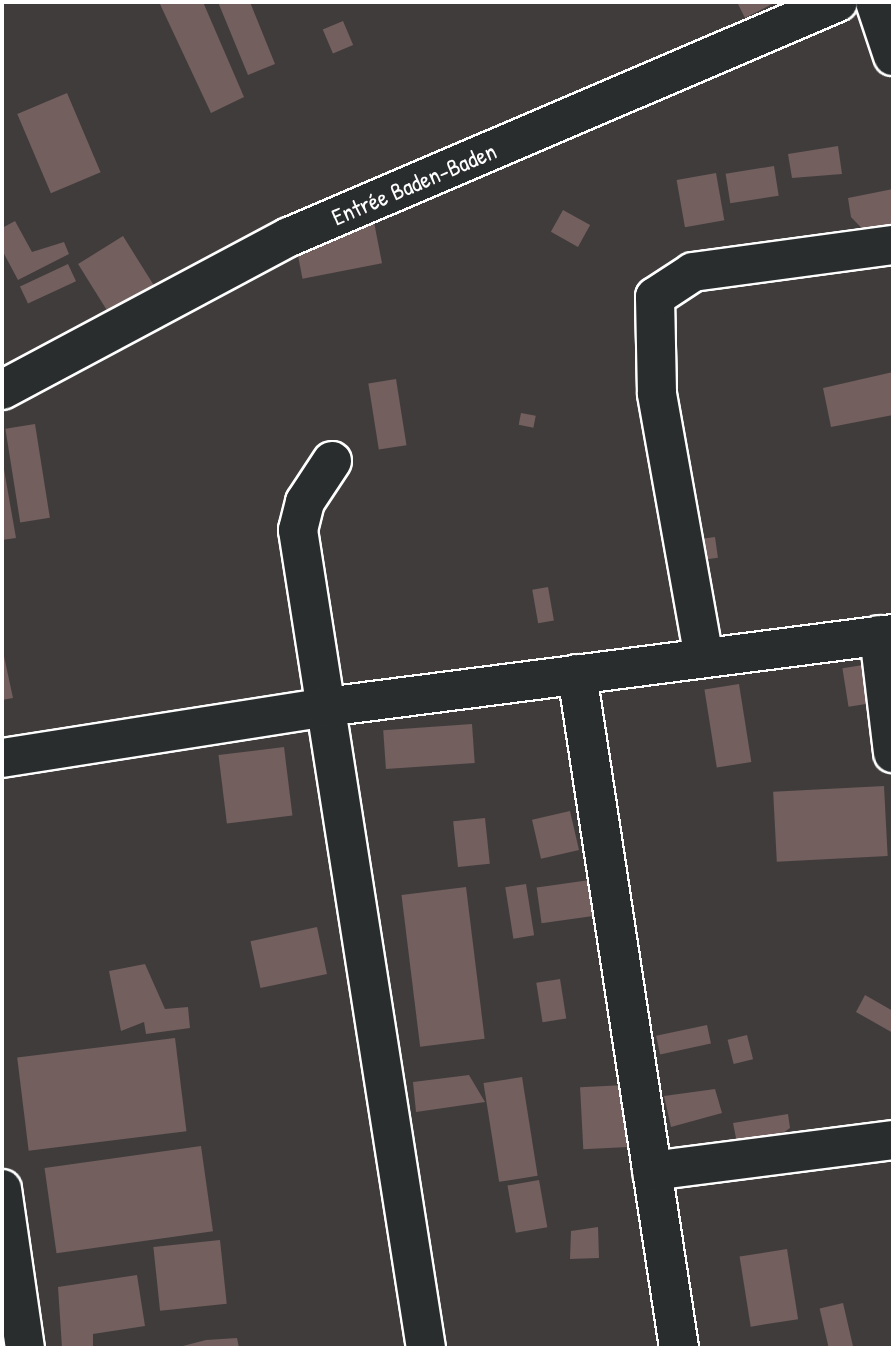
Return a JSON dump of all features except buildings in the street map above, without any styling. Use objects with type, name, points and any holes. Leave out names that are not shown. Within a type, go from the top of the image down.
[{"type":"street","name":"Entrée Baden-Baden","points":[[2,390],[289,237],[838,2]]},
{"type":"street","points":[[875,2],[893,56]]},
{"type":"street","points":[[704,658],[657,393],[655,297],[693,272],[893,245]]},
{"type":"street","points":[[332,461],[305,502],[298,530],[426,1348]]},
{"type":"street","points":[[2,758],[326,707],[886,634],[893,753]]},
{"type":"street","points":[[577,674],[679,1348]]},
{"type":"street","points":[[652,1171],[893,1140]]},
{"type":"street","points":[[2,1189],[25,1348]]}]
